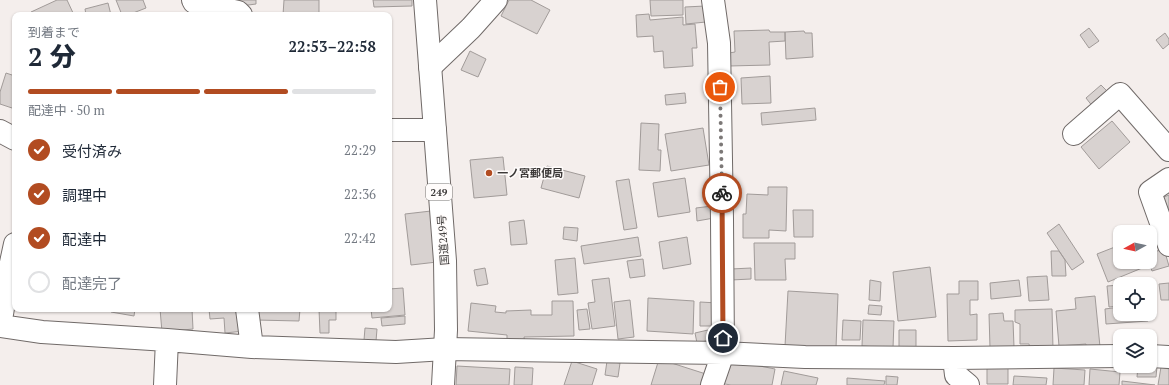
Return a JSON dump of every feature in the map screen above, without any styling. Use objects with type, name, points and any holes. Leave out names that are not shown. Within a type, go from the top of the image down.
[{"type":"main road","points":[[193,0],[194,2],[238,12]]},
{"type":"main road","name":"国道249号","points":[[425,0],[445,261],[446,330],[443,385]]},
{"type":"main road","points":[[430,67],[471,28],[496,0]]},
{"type":"main road","points":[[712,385],[723,353],[719,43],[713,0]]},
{"type":"main road","points":[[1074,134],[1120,94],[1169,150]]},
{"type":"main road","points":[[392,130],[435,130]]},
{"type":"main road","points":[[0,131],[12,137]]},
{"type":"main road","points":[[1169,178],[1150,192],[1169,245]]},
{"type":"main road","points":[[12,258],[0,326],[42,332],[252,347],[396,352],[444,349],[723,353],[805,357],[954,358],[1113,356]]},
{"type":"main road","points":[[247,312],[252,347]]},
{"type":"main road","points":[[165,385],[167,340]]},
{"type":"main road","points":[[1157,356],[1169,357]]},
{"type":"main road","points":[[954,358],[956,375],[968,385]]},
{"type":"building","points":[[57,0],[67,0],[73,12],[31,12]]},
{"type":"building","points":[[116,0],[143,0],[146,8],[136,12],[121,12]]},
{"type":"building","points":[[229,0],[256,0],[256,4],[241,6]]},
{"type":"building","points":[[284,0],[319,0],[319,12],[283,12]]},
{"type":"building","points":[[373,0],[412,0],[412,6],[374,7]]},
{"type":"building","points":[[509,0],[531,0],[550,10],[537,34],[501,16]]},
{"type":"building","points":[[650,0],[683,0],[683,15],[651,16]]},
{"type":"building","points":[[108,3],[110,12],[86,12],[85,9]]},
{"type":"building","points":[[705,6],[706,22],[686,24],[685,7]]},
{"type":"building","points":[[649,14],[650,20],[683,17],[683,25],[695,24],[697,48],[692,48],[693,66],[664,68],[663,51],[654,52],[653,36],[637,37],[636,15]]},
{"type":"building","points":[[1089,28],[1099,41],[1089,48],[1080,35]]},
{"type":"building","points":[[769,30],[770,32],[785,32],[785,41],[769,42],[770,65],[729,66],[729,53],[735,52],[734,31]]},
{"type":"building","points":[[804,31],[805,33],[812,33],[813,57],[786,59],[785,32]]},
{"type":"building","points":[[1165,33],[1169,39],[1169,44],[1163,49],[1156,40]]},
{"type":"building","points":[[470,51],[486,59],[478,77],[461,70]]},
{"type":"building","points":[[6,73],[12,75],[12,108],[0,104],[0,92]]},
{"type":"building","points":[[770,76],[771,103],[742,104],[741,78]]},
{"type":"building","points":[[1101,85],[1109,93],[1093,107],[1086,98]]},
{"type":"building","points":[[685,93],[686,103],[666,105],[665,95]]},
{"type":"building","points":[[815,108],[816,120],[762,125],[761,113]]},
{"type":"building","points":[[1112,121],[1130,142],[1099,169],[1081,147]]},
{"type":"building","points":[[641,123],[659,124],[658,150],[661,150],[660,171],[639,170]]},
{"type":"building","points":[[703,128],[709,165],[671,171],[665,134]]},
{"type":"building","points":[[503,157],[507,195],[474,198],[470,160]]},
{"type":"building","points":[[547,166],[585,176],[579,198],[541,188]]},
{"type":"building","points":[[685,178],[690,212],[658,217],[653,183]]},
{"type":"building","points":[[629,179],[637,228],[624,230],[616,181]]},
{"type":"building","points":[[768,187],[787,187],[786,231],[769,230],[769,238],[743,238],[743,214],[746,214],[747,194],[768,195]]},
{"type":"building","points":[[1169,195],[1169,224],[1159,199]]},
{"type":"building","points":[[712,206],[714,218],[697,221],[696,208]]},
{"type":"building","points":[[793,210],[813,210],[813,237],[794,237]]},
{"type":"building","points":[[431,211],[437,262],[411,265],[405,214]]},
{"type":"building","points":[[524,220],[527,244],[511,245],[509,222]]},
{"type":"building","points":[[1059,224],[1084,262],[1072,270],[1047,233]]},
{"type":"building","points":[[564,227],[578,228],[577,241],[563,239]]},
{"type":"building","points":[[638,237],[641,256],[584,264],[581,246]]},
{"type":"building","points":[[687,237],[691,264],[663,269],[659,242]]},
{"type":"building","points":[[754,243],[795,243],[795,259],[785,259],[786,280],[755,280]]},
{"type":"building","points":[[1113,248],[1113,269],[1140,269],[1120,277],[1113,277],[1113,280],[1108,282],[1097,254]]},
{"type":"building","points":[[1164,249],[1169,266],[1152,271],[1151,269],[1157,269],[1157,251]]},
{"type":"building","points":[[1051,251],[1059,251],[1065,260],[1066,276],[1052,276]]},
{"type":"building","points":[[575,258],[578,293],[558,295],[555,260]]},
{"type":"building","points":[[643,259],[645,276],[630,278],[627,261]]},
{"type":"building","points":[[930,267],[936,317],[898,321],[893,272]]},
{"type":"building","points":[[485,268],[488,284],[477,286],[474,270]]},
{"type":"building","points":[[751,268],[751,279],[731,280],[731,269]]},
{"type":"building","points":[[1047,276],[1049,300],[1029,301],[1027,277]]},
{"type":"building","points":[[609,278],[615,326],[592,329],[588,303],[595,302],[592,280]]},
{"type":"building","points":[[870,280],[881,282],[880,301],[869,300]]},
{"type":"building","points":[[1019,280],[1021,296],[991,299],[990,283]]},
{"type":"building","points":[[959,281],[978,281],[978,300],[970,300],[970,315],[977,314],[977,340],[948,341],[947,294],[959,294]]},
{"type":"building","points":[[1169,283],[1169,300],[1161,300],[1159,284]]},
{"type":"building","points":[[1107,286],[1113,286],[1113,307],[1109,307]]},
{"type":"building","points":[[403,288],[405,315],[372,318],[371,312],[392,312],[392,289]]},
{"type":"building","points":[[788,291],[838,294],[836,348],[785,346]]},
{"type":"building","points":[[1095,296],[1100,347],[1086,348],[1086,344],[1059,346],[1056,311],[1076,309],[1075,298]]},
{"type":"building","points":[[648,298],[694,301],[693,334],[647,331]]},
{"type":"building","points":[[630,300],[634,337],[618,339],[614,302]]},
{"type":"building","points":[[552,301],[573,301],[574,336],[524,337],[525,344],[507,344],[507,335],[468,331],[471,303],[496,306],[495,312],[506,313],[506,311],[531,310],[531,315],[552,315]]},
{"type":"building","points":[[700,302],[718,303],[718,326],[700,326]]},
{"type":"building","points":[[869,305],[882,306],[881,315],[868,314]]},
{"type":"building","points":[[1113,308],[1113,321],[1148,321],[1106,324],[1105,309]]},
{"type":"building","points":[[587,309],[590,329],[579,330],[577,310]]},
{"type":"building","points":[[1052,309],[1053,349],[1030,349],[1029,344],[1020,344],[1020,324],[1015,322],[1015,310]]},
{"type":"building","points":[[111,312],[135,312],[134,316]]},
{"type":"building","points":[[160,312],[192,312],[193,329],[162,332]]},
{"type":"building","points":[[209,312],[242,312],[244,331],[225,333],[224,318],[210,319]]},
{"type":"building","points":[[256,312],[300,312],[299,321],[256,320]]},
{"type":"building","points":[[319,312],[336,312],[336,320],[329,320],[329,333],[320,333]]},
{"type":"building","points":[[1003,313],[1004,321],[1013,321],[1014,347],[990,348],[989,314]]},
{"type":"building","points":[[405,316],[405,324],[382,326],[381,318]]},
{"type":"building","points":[[843,320],[861,321],[860,340],[842,340]]},
{"type":"building","points":[[863,320],[894,321],[893,348],[862,346]]},
{"type":"building","points":[[365,328],[377,329],[376,341],[364,340]]},
{"type":"building","points":[[708,330],[710,340],[697,343],[695,333]]},
{"type":"building","points":[[899,330],[916,330],[916,348],[899,348]]},
{"type":"building","points":[[659,359],[709,375],[706,385],[651,385]]},
{"type":"building","points":[[724,359],[775,369],[772,385],[731,385],[719,383]]},
{"type":"building","points":[[572,361],[597,369],[592,385],[564,385]]},
{"type":"building","points":[[607,361],[620,363],[618,377],[605,375]]},
{"type":"building","points":[[457,366],[510,369],[509,385],[456,385]]},
{"type":"building","points":[[515,367],[533,368],[532,385],[514,385]]},
{"type":"building","points":[[987,367],[1008,368],[1008,384],[987,384]]},
{"type":"building","points":[[1161,367],[1169,369],[1169,385],[1158,385]]},
{"type":"building","points":[[1054,368],[1085,370],[1084,385],[1053,385]]},
{"type":"building","points":[[1090,369],[1120,373],[1119,385],[1089,385]]},
{"type":"building","points":[[784,371],[818,378],[816,385],[781,385]]},
{"type":"building","points":[[1137,373],[1156,373],[1156,377],[1137,377]]},
{"type":"building","points":[[886,376],[898,377],[897,385],[886,385]]},
{"type":"building","points":[[1014,376],[1047,378],[1046,385],[1013,385]]},
{"type":"building","points":[[847,378],[885,381],[884,385],[847,385]]},
{"type":"building","points":[[1122,381],[1155,385],[1122,385]]},
{"type":"way so far","points":[[720,87],[722,193]]},
{"type":"place","name":"一ノ宮郵便局","points":[[489,173]]},
{"type":"route","points":[[722,193],[723,338]]}]
